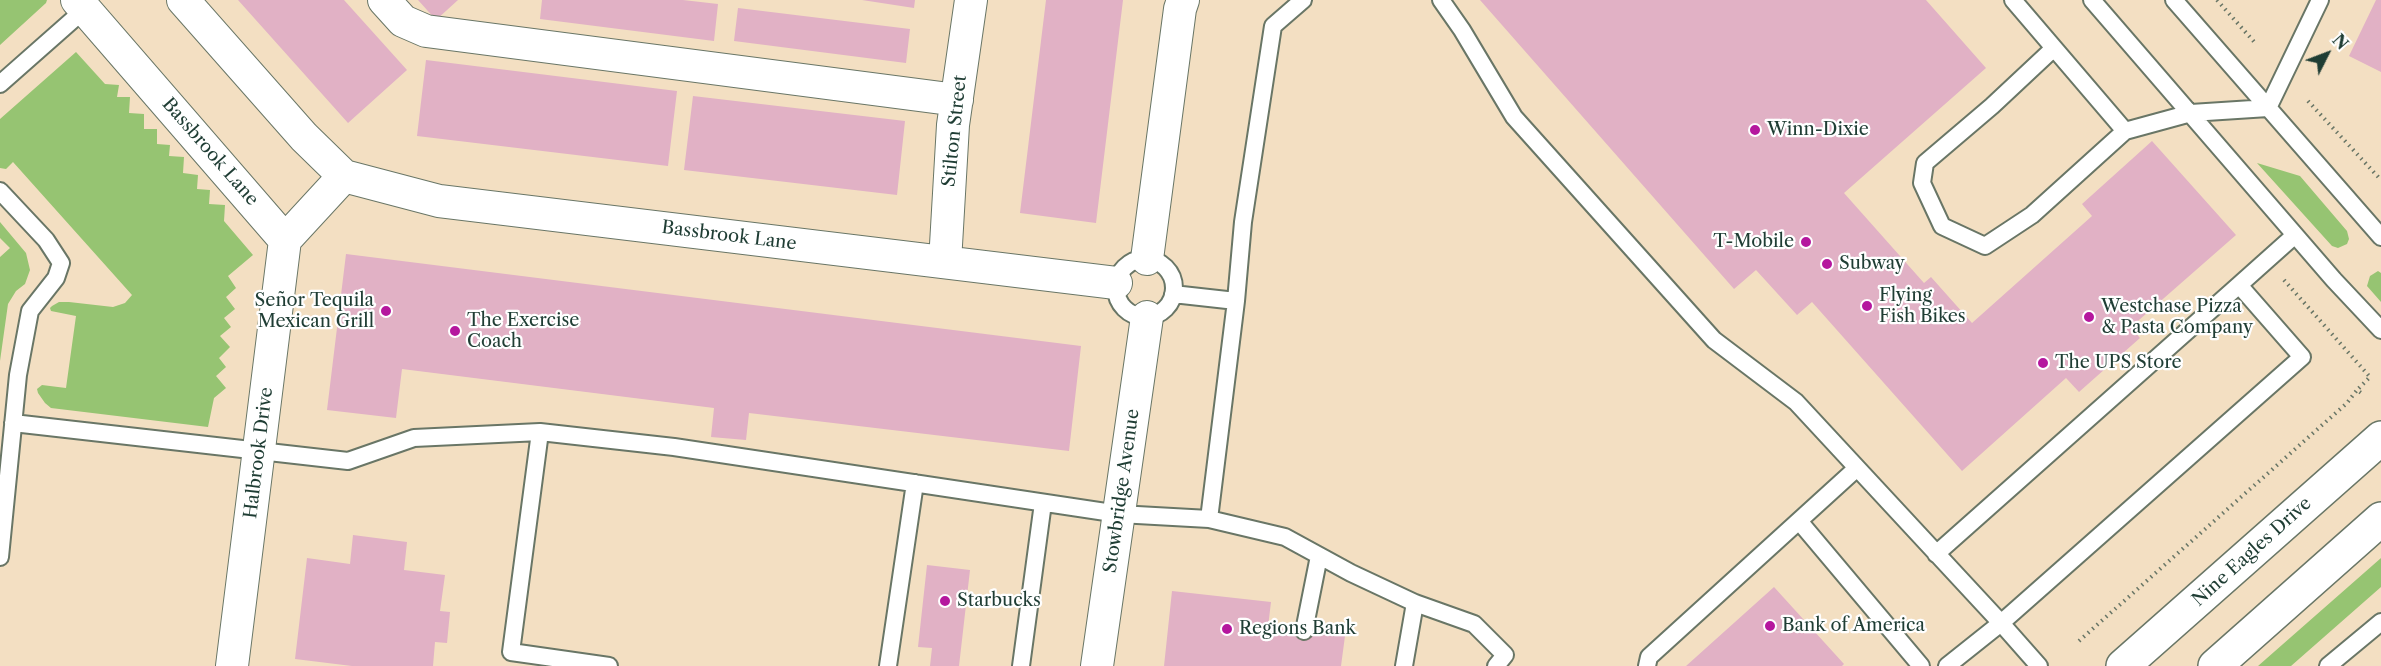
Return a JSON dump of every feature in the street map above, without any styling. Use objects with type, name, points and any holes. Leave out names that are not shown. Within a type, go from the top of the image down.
[{"type":"street","name":"Bassbrook Lane","points":[[183,0],[304,137],[344,176],[439,201],[1116,283]]},
{"type":"street","points":[[384,0],[403,21],[426,31],[957,100]]},
{"type":"street","name":"Stilton Street","points":[[945,262],[953,124],[971,0]]},
{"type":"street","points":[[1147,259],[1183,0]]},
{"type":"street","name":"Bassbrook Lane","points":[[85,3],[285,240]]},
{"type":"street","points":[[285,240],[344,176]]},
{"type":"street","name":"Halbrook Drive","points":[[232,666],[285,240]]},
{"type":"street","name":"Stowbridge Avenue","points":[[1097,666],[1147,317]]},
{"type":"street","name":"Nine Eagles Drive","points":[[2123,666],[2381,438]]},
{"type":"street","points":[[2215,666],[2381,519]]},
{"type":"lane","points":[[1209,519],[1236,301],[1243,222],[1273,26],[1303,0]]},
{"type":"lane","points":[[1441,0],[1462,30],[1514,117],[1714,340],[1796,402],[2039,666]]},
{"type":"lane","points":[[2013,0],[2125,131]]},
{"type":"lane","points":[[2092,0],[2295,235],[2381,330]]},
{"type":"lane","points":[[2174,0],[2381,237]]},
{"type":"lane","points":[[2268,108],[2320,0]]},
{"type":"lane","points":[[0,84],[85,3]]},
{"type":"lane","points":[[2054,48],[1992,106],[1925,163],[1922,183],[1942,226],[1985,246],[2032,215],[2125,131],[2191,113],[2268,108]]},
{"type":"lane","points":[[0,191],[46,240],[61,263],[56,278],[30,311],[18,375],[0,557]]},
{"type":"lane","points":[[1936,554],[2295,235]]},
{"type":"lane","points":[[1147,259],[1166,267],[1172,278],[1173,294],[1170,303],[1162,311],[1147,317],[1127,310],[1120,303],[1116,283],[1120,273],[1131,262],[1147,259]]},
{"type":"lane","points":[[1947,666],[2001,623],[2302,357],[2239,285]]},
{"type":"lane","points":[[1173,294],[1236,301]]},
{"type":"lane","points":[[14,423],[348,461],[414,438],[540,432],[674,447],[1119,514],[1209,519],[1285,537],[1351,573],[1415,603],[1474,624],[1505,655],[1496,666]]},
{"type":"lane","points":[[540,432],[511,652],[609,666]]},
{"type":"lane","points":[[1651,663],[1798,521],[1857,468]]},
{"type":"lane","points":[[888,666],[915,483]]},
{"type":"lane","points":[[1021,666],[1044,502]]},
{"type":"lane","points":[[1798,521],[1921,666]]},
{"type":"lane","points":[[1304,631],[1319,555]]},
{"type":"lane","points":[[1404,666],[1415,603]]},
{"type":"lane","points":[[2328,666],[2381,622]]},
{"type":"path","points":[[2217,0],[2256,44]]},
{"type":"path","points":[[2308,101],[2381,180]]},
{"type":"path","points":[[2079,641],[2347,403],[2356,390],[2370,377],[2277,273]]},
{"type":"path","points":[[2356,390],[2364,395]]},
{"type":"green space","points":[[0,0],[47,0],[0,45]]},
{"type":"green space","points":[[76,52],[105,84],[119,85],[117,97],[130,97],[129,113],[144,114],[144,129],[157,129],[157,144],[170,145],[169,156],[184,157],[183,173],[198,175],[197,189],[210,190],[209,204],[225,205],[224,221],[253,255],[228,276],[236,288],[226,297],[235,309],[224,318],[231,327],[220,336],[230,347],[219,358],[226,367],[216,376],[226,388],[214,398],[208,427],[51,408],[38,393],[37,389],[42,385],[66,388],[76,316],[51,311],[50,308],[59,302],[113,307],[125,303],[132,295],[13,162],[6,169],[0,168],[0,119]]},
{"type":"green space","points":[[2257,163],[2300,176],[2347,231],[2349,239],[2347,244],[2338,248],[2332,246]]},
{"type":"green space","points":[[0,222],[26,253],[30,270],[25,284],[16,291],[8,304],[0,361],[0,257],[10,248],[0,238]]},
{"type":"green space","points":[[2378,271],[2381,273],[2381,302],[2367,286],[2370,276]]},
{"type":"green space","points":[[2381,558],[2381,587],[2291,666],[2258,666]]},
{"type":"building","points":[[238,0],[344,0],[407,70],[348,123]]},
{"type":"building","points":[[418,0],[458,0],[436,20]]},
{"type":"building","points":[[542,0],[683,0],[718,4],[714,41],[540,19]]},
{"type":"building","points":[[862,0],[915,0],[914,8]]},
{"type":"building","points":[[1046,0],[1123,0],[1096,223],[1020,213]]},
{"type":"building","points":[[1480,0],[1926,0],[1986,68],[1844,193],[1924,283],[1931,277],[1972,323],[2092,216],[2082,204],[2152,141],[2236,235],[2131,327],[2140,338],[2079,392],[2066,378],[1962,471],[1812,302],[1797,315],[1756,270],[1734,289]]},
{"type":"building","points":[[2376,0],[2381,0],[2381,72],[2349,56]]},
{"type":"building","points":[[738,8],[910,29],[906,63],[734,41]]},
{"type":"building","points":[[426,60],[677,91],[668,166],[417,136]]},
{"type":"building","points":[[693,96],[905,121],[897,195],[684,170]]},
{"type":"building","points":[[346,254],[1081,346],[1069,451],[749,413],[746,440],[711,437],[714,408],[402,369],[396,418],[327,410]]},
{"type":"building","points":[[353,535],[407,542],[404,570],[445,575],[440,611],[450,612],[447,643],[435,642],[433,666],[352,666],[295,659],[307,558],[350,564]]},
{"type":"building","name":"Starbucks","points":[[927,565],[970,570],[959,666],[930,666],[932,648],[918,647]]},
{"type":"building","name":"Bank of America","points":[[1774,587],[1844,664],[1842,666],[1686,666]]},
{"type":"building","name":"Regions Bank","points":[[1172,591],[1271,602],[1268,627],[1345,636],[1341,666],[1164,666]]},
{"type":"place","name":"Winn-Dixie","points":[[1755,130]]},
{"type":"place","name":"T-Mobile","points":[[1806,242]]},
{"type":"place","name":"Subway","points":[[1827,264]]},
{"type":"place","name":"Flying Fish Bikes","points":[[1867,306]]},
{"type":"place","name":"Señor Tequila Mexican Grill","points":[[386,311]]},
{"type":"place","name":"Westchase Pizza & Pasta Company","points":[[2089,317]]},
{"type":"place","name":"The Exercise Coach","points":[[455,331]]},
{"type":"place","name":"The UPS Store","points":[[2043,363]]},
{"type":"place","name":"Starbucks","points":[[945,601]]},
{"type":"place","name":"Bank of America","points":[[1770,626]]},
{"type":"place","name":"Regions Bank","points":[[1227,629]]}]
